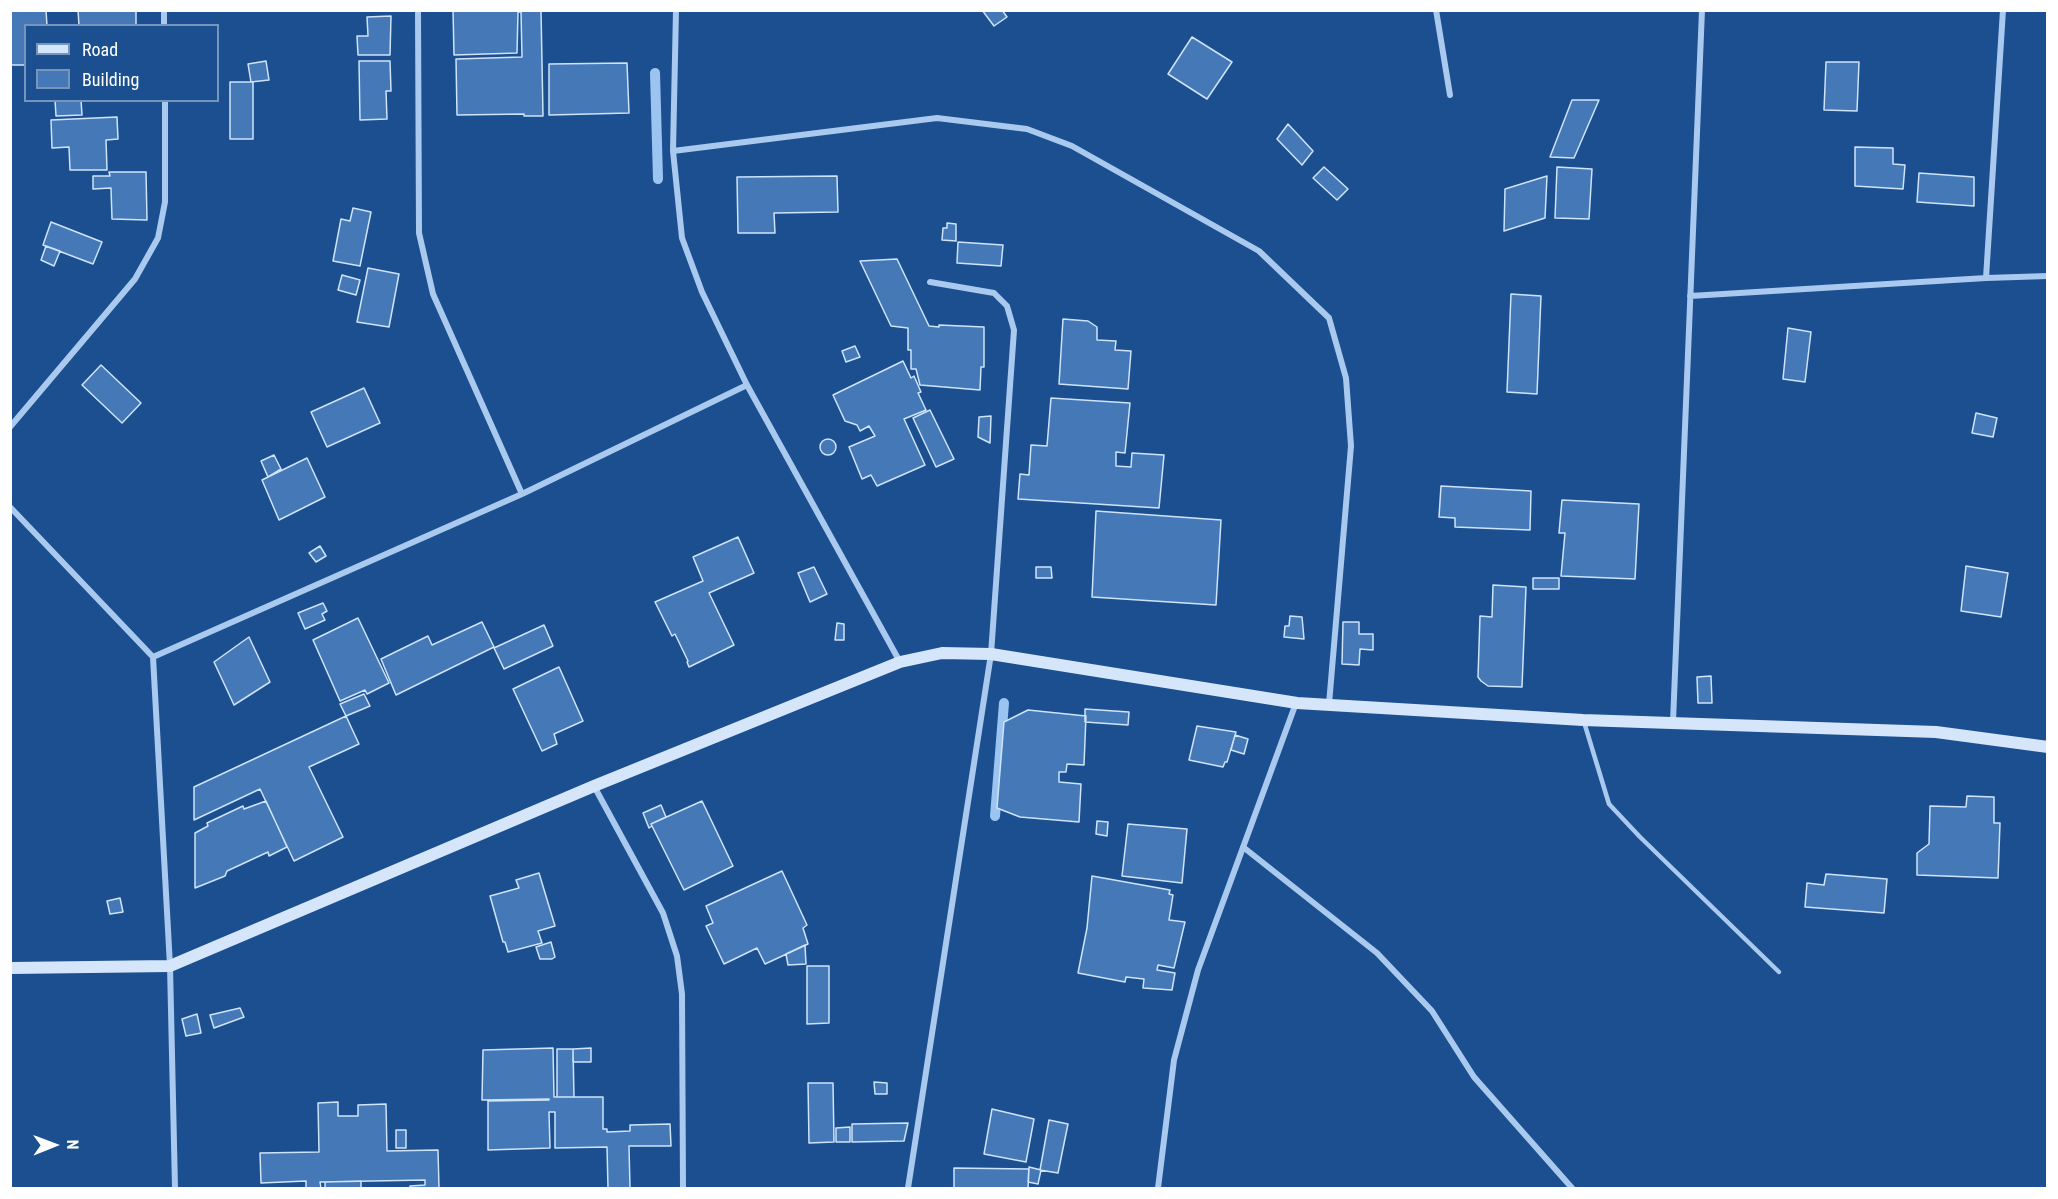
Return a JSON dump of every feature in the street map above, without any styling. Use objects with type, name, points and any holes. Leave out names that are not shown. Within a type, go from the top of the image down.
[{"type":"main road","points":[[10,968],[170,966],[594,786],[900,662],[942,653],[991,654],[1297,703],[1583,720],[1936,732],[2048,747]]},
{"type":"street","points":[[418,10],[419,233],[433,294],[522,494]]},
{"type":"street","points":[[676,10],[673,151],[682,238],[702,292],[747,385],[900,662]]},
{"type":"street","points":[[1436,10],[1450,95]]},
{"type":"street","points":[[1673,722],[1702,10]]},
{"type":"street","points":[[1986,278],[2003,10]]},
{"type":"street","points":[[10,427],[135,279],[158,238],[165,202],[165,102]]},
{"type":"street","points":[[673,151],[937,118],[1027,129],[1072,146],[1259,251],[1329,318],[1346,378],[1351,446],[1329,704]]},
{"type":"street","points":[[1690,296],[2048,276]]},
{"type":"street","points":[[908,1188],[991,654],[1014,330],[1007,306],[994,293],[930,282]]},
{"type":"street","points":[[153,657],[522,494],[747,385]]},
{"type":"street","points":[[10,507],[153,657],[170,966],[175,1188]]},
{"type":"street","points":[[1158,1188],[1174,1060],[1198,970],[1297,703]]},
{"type":"street","points":[[594,786],[663,913],[677,956],[682,994],[683,1188]]},
{"type":"street","points":[[1243,847],[1377,953],[1432,1011],[1474,1077],[1572,1188]]},
{"type":"lane","points":[[1583,720],[1609,804],[1779,972]]},
{"type":"building","points":[[10,10],[46,10],[47,24],[24,24],[24,65],[10,65]]},
{"type":"building","points":[[78,10],[136,10],[136,24],[79,24]]},
{"type":"building","points":[[453,10],[541,10],[543,116],[457,115],[456,59],[522,57],[521,12],[518,12],[517,53],[454,55]]},
{"type":"building","points":[[982,10],[1002,10],[1007,17],[994,26]]},
{"type":"building","points":[[391,16],[390,55],[358,55],[357,36],[368,36],[367,17]]},
{"type":"building","points":[[1192,37],[1232,62],[1207,99],[1168,74]]},
{"type":"building","points":[[266,61],[269,80],[251,82],[248,64]]},
{"type":"building","points":[[359,61],[390,61],[391,91],[386,91],[387,119],[360,120]]},
{"type":"building","points":[[1826,62],[1859,62],[1857,111],[1824,110]]},
{"type":"building","points":[[627,63],[629,113],[549,115],[549,64]]},
{"type":"building","points":[[230,82],[253,82],[253,139],[230,139]]},
{"type":"building","points":[[1572,100],[1599,100],[1574,158],[1550,157]]},
{"type":"building","points":[[55,102],[81,102],[82,115],[56,116]]},
{"type":"building","points":[[117,117],[118,139],[106,140],[107,170],[70,170],[69,147],[52,148],[51,120]]},
{"type":"building","points":[[1288,124],[1313,151],[1302,165],[1277,139]]},
{"type":"building","points":[[1855,147],[1893,148],[1893,164],[1905,165],[1903,189],[1855,186]]},
{"type":"building","points":[[1324,167],[1348,189],[1337,200],[1313,178]]},
{"type":"building","points":[[1557,167],[1592,169],[1589,219],[1555,218]]},
{"type":"building","points":[[109,172],[146,172],[147,220],[112,219],[111,188],[93,189],[93,176],[110,176]]},
{"type":"building","points":[[1919,173],[1974,177],[1974,206],[1917,202]]},
{"type":"building","points":[[837,176],[838,212],[774,213],[775,233],[738,233],[737,177]]},
{"type":"building","points":[[1547,176],[1545,218],[1504,231],[1505,189]]},
{"type":"building","points":[[353,208],[371,212],[360,266],[333,261],[341,219],[350,221]]},
{"type":"building","points":[[51,222],[102,242],[93,264],[43,245]]},
{"type":"building","points":[[947,223],[956,224],[956,241],[942,240],[943,228],[947,228]]},
{"type":"building","points":[[958,242],[1003,245],[1001,266],[957,263]]},
{"type":"building","points":[[46,246],[60,251],[54,266],[41,260]]},
{"type":"building","points":[[897,259],[929,326],[984,327],[984,367],[981,367],[980,390],[920,385],[916,369],[911,369],[908,328],[891,326],[860,261]]},
{"type":"building","points":[[368,268],[399,274],[389,327],[357,322]]},
{"type":"building","points":[[342,275],[360,280],[356,295],[338,290]]},
{"type":"building","points":[[1511,294],[1541,296],[1537,394],[1507,392]]},
{"type":"building","points":[[1063,319],[1088,321],[1097,327],[1097,340],[1116,341],[1115,350],[1131,351],[1128,389],[1059,384]]},
{"type":"building","points":[[1788,328],[1811,332],[1805,382],[1783,379]]},
{"type":"building","points":[[855,346],[860,357],[846,362],[842,351]]},
{"type":"building","points":[[903,361],[911,378],[914,376],[921,392],[918,393],[926,410],[904,419],[925,465],[877,486],[871,475],[862,479],[849,447],[875,436],[869,426],[860,431],[857,425],[845,421],[833,395]]},
{"type":"building","points":[[101,365],[141,403],[122,423],[82,385]]},
{"type":"building","points":[[364,388],[380,423],[327,447],[311,412]]},
{"type":"building","points":[[1051,398],[1130,403],[1125,453],[1116,452],[1116,466],[1131,467],[1132,453],[1164,455],[1159,508],[1018,499],[1020,474],[1029,475],[1031,445],[1047,446]]},
{"type":"building","points":[[930,410],[954,459],[936,467],[913,418]]},
{"type":"building","points":[[1976,413],[1997,418],[1993,437],[1972,433]]},
{"type":"building","points":[[991,416],[990,443],[978,437],[979,417]]},
{"type":"building","points":[[828,439],[836,447],[828,455],[820,447]]},
{"type":"building","points":[[274,455],[281,469],[268,477],[261,461]]},
{"type":"building","points":[[307,458],[325,497],[279,520],[262,480]]},
{"type":"building","points":[[1441,486],[1531,491],[1530,530],[1455,527],[1455,518],[1439,517]]},
{"type":"building","points":[[1562,500],[1639,504],[1635,579],[1561,576],[1565,533],[1559,533]]},
{"type":"building","points":[[1096,511],[1221,520],[1216,605],[1092,597]]},
{"type":"building","points":[[738,537],[754,573],[709,593],[734,645],[689,667],[675,634],[672,636],[655,602],[703,581],[693,557]]},
{"type":"building","points":[[320,546],[326,556],[316,562],[309,553]]},
{"type":"building","points":[[1966,566],[2008,573],[2001,617],[1961,611]]},
{"type":"building","points":[[814,567],[827,594],[810,602],[798,573]]},
{"type":"building","points":[[1036,567],[1051,567],[1052,578],[1036,578]]},
{"type":"building","points":[[1533,578],[1559,578],[1559,589],[1533,589]]},
{"type":"building","points":[[1493,585],[1526,587],[1522,687],[1488,686],[1478,677],[1480,616],[1492,617]]},
{"type":"building","points":[[323,603],[327,611],[322,614],[325,620],[305,629],[298,613]]},
{"type":"building","points":[[1290,616],[1302,617],[1304,639],[1284,637],[1285,626],[1289,626]]},
{"type":"building","points":[[358,618],[389,683],[367,694],[365,690],[340,701],[313,640]]},
{"type":"building","points":[[482,622],[494,647],[396,695],[381,659],[428,636],[432,645]]},
{"type":"building","points":[[1343,622],[1359,622],[1359,634],[1373,634],[1373,650],[1360,649],[1359,665],[1342,664]]},
{"type":"building","points":[[837,623],[844,624],[844,640],[835,640]]},
{"type":"building","points":[[544,625],[553,646],[504,669],[494,648]]},
{"type":"building","points":[[249,637],[270,682],[234,705],[214,662]]},
{"type":"building","points":[[559,667],[583,721],[554,734],[557,744],[542,751],[513,689]]},
{"type":"building","points":[[1711,676],[1712,703],[1698,703],[1697,677]]},
{"type":"building","points":[[364,694],[370,706],[346,716],[340,704]]},
{"type":"building","points":[[1085,709],[1129,712],[1128,725],[1085,722]]},
{"type":"building","points":[[1028,710],[1086,716],[1084,765],[1067,764],[1066,772],[1059,772],[1059,782],[1081,784],[1079,822],[1020,817],[997,808],[1004,722]]},
{"type":"building","points":[[346,716],[359,744],[309,767],[343,837],[294,861],[260,789],[194,820],[194,787]]},
{"type":"building","points":[[1197,726],[1236,732],[1227,762],[1223,767],[1189,760]]},
{"type":"building","points":[[1235,735],[1248,739],[1244,754],[1231,750]]},
{"type":"building","points":[[1967,796],[1994,797],[1994,823],[2000,823],[1998,878],[1917,875],[1917,853],[1929,844],[1930,806],[1966,807]]},
{"type":"building","points":[[266,801],[287,847],[269,856],[268,852],[227,871],[225,876],[195,888],[195,833],[208,826],[207,823],[243,806],[244,809]]},
{"type":"building","points":[[702,801],[733,866],[684,890],[651,824]]},
{"type":"building","points":[[661,805],[666,817],[651,824],[649,828],[643,813]]},
{"type":"building","points":[[1097,821],[1108,822],[1107,836],[1096,834]]},
{"type":"building","points":[[1128,824],[1187,829],[1182,883],[1122,876]]},
{"type":"building","points":[[782,871],[807,925],[803,928],[808,944],[765,964],[757,948],[724,964],[706,926],[713,923],[706,906]]},
{"type":"building","points":[[539,873],[555,926],[538,931],[542,943],[508,952],[490,896],[519,888],[516,880]]},
{"type":"building","points":[[1826,874],[1887,879],[1884,913],[1805,907],[1807,883],[1824,885]]},
{"type":"building","points":[[1092,876],[1170,890],[1169,894],[1173,895],[1169,920],[1185,922],[1174,968],[1158,965],[1157,970],[1175,973],[1172,990],[1143,988],[1144,979],[1126,977],[1125,982],[1078,973],[1087,928]]},
{"type":"building","points":[[120,898],[123,912],[110,914],[107,901]]},
{"type":"building","points":[[551,942],[555,957],[540,959],[536,947]]},
{"type":"building","points":[[805,945],[806,964],[788,965],[786,954]]},
{"type":"building","points":[[807,966],[829,966],[829,1023],[807,1024]]},
{"type":"building","points":[[240,1008],[244,1017],[214,1028],[210,1015]]},
{"type":"building","points":[[197,1014],[201,1033],[186,1036],[182,1019]]},
{"type":"building","points":[[553,1048],[554,1097],[603,1097],[603,1129],[607,1129],[607,1132],[630,1131],[630,1125],[670,1124],[671,1146],[629,1146],[630,1188],[608,1188],[607,1147],[555,1148],[555,1112],[549,1112],[550,1148],[488,1150],[488,1101],[549,1099],[482,1100],[483,1050]]},
{"type":"building","points":[[591,1048],[591,1062],[573,1062],[573,1049]]},
{"type":"building","points":[[557,1049],[573,1049],[574,1097],[557,1097]]},
{"type":"building","points":[[874,1082],[887,1083],[887,1094],[875,1094]]},
{"type":"building","points":[[808,1083],[833,1083],[834,1142],[809,1143]]},
{"type":"building","points":[[338,1102],[338,1116],[358,1116],[358,1105],[386,1104],[387,1151],[438,1150],[439,1188],[410,1188],[410,1186],[425,1185],[425,1180],[320,1182],[321,1188],[306,1188],[306,1181],[261,1183],[260,1153],[319,1152],[318,1103]]},
{"type":"building","points":[[992,1109],[1034,1119],[1026,1162],[984,1154]]},
{"type":"building","points":[[1049,1120],[1068,1124],[1058,1173],[1040,1170]]},
{"type":"building","points":[[908,1123],[904,1141],[852,1142],[852,1124]]},
{"type":"building","points":[[850,1127],[850,1142],[836,1142],[836,1128]]},
{"type":"building","points":[[396,1130],[406,1130],[406,1148],[396,1148]]},
{"type":"building","points":[[1029,1167],[1041,1170],[1038,1184],[1028,1182]]},
{"type":"building","points":[[954,1168],[1029,1169],[1028,1188],[954,1188]]},
{"type":"building","points":[[361,1181],[361,1188],[325,1188],[325,1182]]},
{"type":"waterway","points":[[655,73],[658,179]]},
{"type":"waterway","points":[[995,816],[1004,703]]}]
